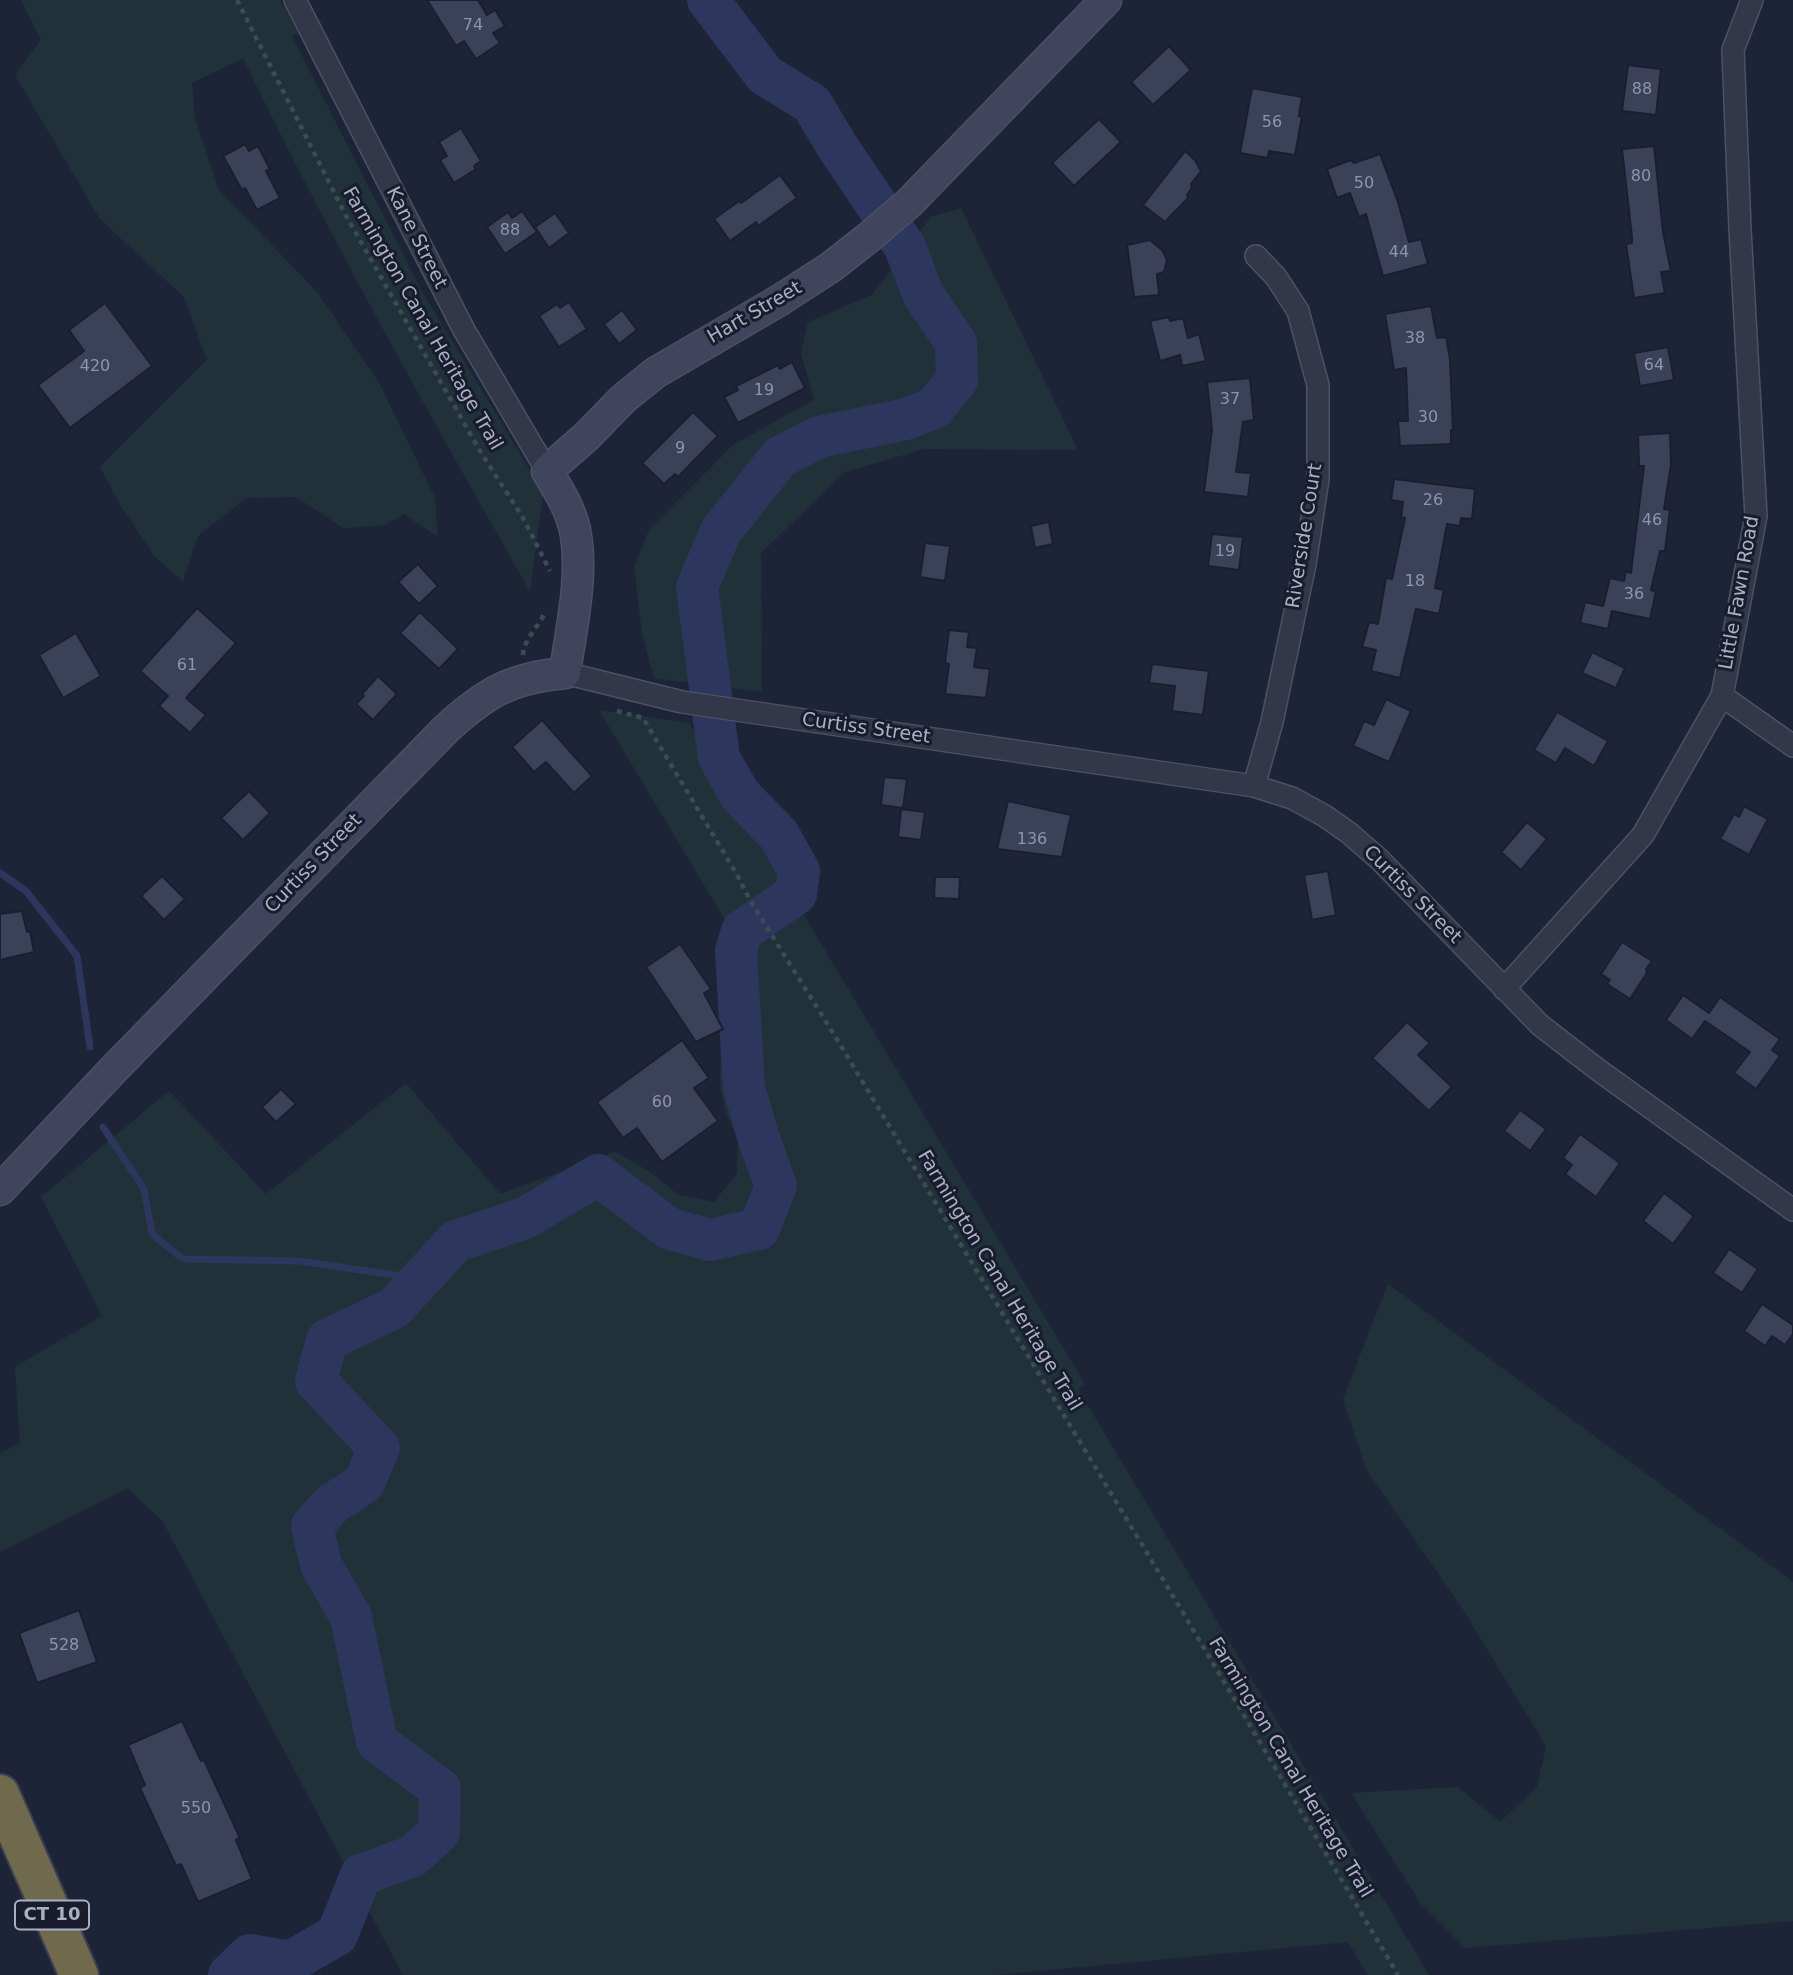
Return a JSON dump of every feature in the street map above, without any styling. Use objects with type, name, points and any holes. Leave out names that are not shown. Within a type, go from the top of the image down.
[{"type":"highway","name":"CT 10","points":[[0,1794],[79,1975]]},
{"type":"street","name":"Kane Street","points":[[295,0],[464,330],[547,471]]},
{"type":"street","name":"Hart Street","points":[[547,471],[654,373],[780,300],[831,267],[868,238],[909,203],[1106,0]]},
{"type":"street","name":"Little Fawn Road","points":[[1504,989],[1643,835],[1722,696],[1756,516],[1733,50],[1752,0]]},
{"type":"street","name":"Riverside Court","points":[[1254,786],[1272,722],[1318,479],[1318,385],[1298,311],[1276,277],[1256,256]]},
{"type":"street","points":[[547,471],[564,498],[575,531],[575,597],[565,673]]},
{"type":"street","name":"Curtiss Street","points":[[0,1191],[113,1070],[444,730],[482,698],[498,689],[527,679],[565,673],[682,702],[1254,786],[1292,798],[1349,832],[1380,860],[1540,1025],[1793,1210]]},
{"type":"street","points":[[1722,696],[1793,746]]},
{"type":"path","name":"Farmington Canal Heritage Trail","points":[[237,0],[351,225],[540,549],[551,571],[550,581]]},
{"type":"path","points":[[523,650],[526,641],[542,621],[548,601]]},
{"type":"path","name":"Farmington Canal Heritage Trail","points":[[615,710],[643,718],[751,902],[1166,1585],[1398,1975]]},
{"type":"shaded area","points":[[21,0],[280,0],[298,33],[292,36],[420,288],[543,492],[530,591],[346,260],[243,58],[192,83],[195,118],[219,190],[317,292],[378,381],[435,498],[438,537],[404,514],[385,525],[344,528],[296,497],[246,498],[198,536],[183,581],[155,557],[121,506],[100,467],[207,360],[184,297],[100,219],[15,75],[41,40]]},
{"type":"shaded area","points":[[961,208],[1078,450],[924,449],[845,472],[761,553],[762,692],[654,678],[642,633],[634,566],[649,530],[733,445],[814,400],[801,354],[808,322],[872,295],[931,217]]},
{"type":"shaded area","points":[[599,710],[689,723],[1085,1384],[1078,1389],[1429,1975],[1368,1975],[1348,1942],[995,1975],[403,1975],[163,1522],[128,1488],[0,1552],[0,1453],[20,1444],[15,1367],[102,1316],[41,1197],[169,1091],[266,1194],[406,1083],[500,1194],[615,1152],[652,1173],[678,1195],[714,1202],[737,1173],[738,1142],[725,1109],[720,1086],[722,996],[755,970]]},
{"type":"shaded area","points":[[1388,1284],[1793,1582],[1793,1921],[1465,1948],[1421,1904],[1351,1793],[1458,1787],[1500,1822],[1537,1787],[1546,1746],[1462,1608],[1366,1469],[1343,1399]]},
{"type":"building","points":[[427,0],[478,0],[487,15],[495,10],[505,26],[493,33],[500,43],[476,59],[464,41],[456,46]]},
{"type":"building","points":[[1169,46],[1191,70],[1153,105],[1131,82]]},
{"type":"building","points":[[1628,65],[1661,69],[1656,115],[1622,111]]},
{"type":"building","points":[[1252,88],[1302,97],[1299,116],[1302,117],[1295,155],[1269,151],[1268,158],[1240,153]]},
{"type":"building","points":[[1099,119],[1121,142],[1074,186],[1052,163]]},
{"type":"building","points":[[461,128],[481,161],[474,166],[476,169],[454,183],[440,160],[447,156],[439,142]]},
{"type":"building","points":[[245,144],[249,151],[258,146],[270,169],[266,171],[280,198],[257,210],[223,156]]},
{"type":"building","points":[[1654,146],[1663,232],[1671,271],[1661,272],[1665,293],[1634,298],[1626,244],[1632,243],[1632,237],[1622,149]]},
{"type":"building","points":[[1185,151],[1195,160],[1201,171],[1191,184],[1188,198],[1165,222],[1143,205]]},
{"type":"building","points":[[1380,154],[1409,242],[1421,239],[1428,264],[1383,276],[1366,214],[1359,217],[1350,193],[1337,198],[1327,169],[1351,160],[1354,163]]},
{"type":"building","points":[[780,175],[797,198],[758,226],[756,222],[730,241],[714,219]]},
{"type":"building","points":[[522,211],[537,232],[505,254],[487,227],[508,212],[512,218]]},
{"type":"building","points":[[555,213],[569,233],[549,248],[535,227]]},
{"type":"building","points":[[1150,240],[1163,251],[1167,260],[1164,272],[1157,274],[1159,295],[1134,297],[1127,245]]},
{"type":"building","points":[[569,302],[587,329],[559,347],[539,316],[557,304],[560,308]]},
{"type":"building","points":[[105,303],[152,366],[70,428],[38,385],[84,351],[69,330]]},
{"type":"building","points":[[1431,306],[1437,338],[1446,337],[1450,359],[1453,430],[1451,444],[1400,446],[1398,421],[1408,421],[1406,368],[1394,370],[1385,314]]},
{"type":"building","points":[[622,310],[637,330],[619,344],[604,324]]},
{"type":"building","points":[[1169,317],[1170,321],[1183,318],[1188,338],[1199,334],[1206,361],[1182,366],[1180,355],[1160,361],[1150,321]]},
{"type":"building","points":[[1668,347],[1674,380],[1640,386],[1634,353]]},
{"type":"building","points":[[792,362],[805,388],[738,423],[724,397],[738,390],[736,386],[778,365],[780,369]]},
{"type":"building","points":[[1250,378],[1254,420],[1243,422],[1236,472],[1251,473],[1248,497],[1204,492],[1212,430],[1207,382]]},
{"type":"building","points":[[693,412],[718,436],[678,477],[675,474],[664,484],[642,463]]},
{"type":"building","points":[[1670,433],[1671,465],[1664,509],[1670,510],[1665,551],[1660,551],[1651,590],[1656,592],[1650,619],[1612,611],[1608,629],[1580,623],[1585,602],[1603,606],[1610,578],[1624,581],[1626,571],[1631,573],[1644,466],[1639,466],[1638,435]]},
{"type":"building","points":[[1394,479],[1475,489],[1472,519],[1461,518],[1460,526],[1447,524],[1435,588],[1444,590],[1439,614],[1416,609],[1400,678],[1371,671],[1376,650],[1362,647],[1369,622],[1378,624],[1386,578],[1392,579],[1405,518],[1401,517],[1403,502],[1391,500]]},
{"type":"building","points":[[1049,522],[1053,544],[1035,548],[1031,526]]},
{"type":"building","points":[[1212,534],[1243,537],[1239,570],[1208,566]]},
{"type":"building","points":[[925,543],[950,546],[945,581],[920,577]]},
{"type":"building","points":[[418,564],[438,586],[419,604],[398,582]]},
{"type":"building","points":[[197,608],[236,643],[186,698],[206,715],[190,733],[159,706],[168,696],[140,671]]},
{"type":"building","points":[[420,612],[458,649],[439,669],[400,633]]},
{"type":"building","points":[[949,630],[969,632],[967,647],[977,648],[974,667],[990,669],[986,698],[945,694],[949,664],[945,663]]},
{"type":"building","points":[[76,633],[101,676],[63,698],[39,655]]},
{"type":"building","points":[[1592,652],[1625,668],[1616,688],[1582,673]]},
{"type":"building","points":[[1152,664],[1209,671],[1203,715],[1172,711],[1175,686],[1149,683]]},
{"type":"building","points":[[378,676],[397,694],[373,720],[356,704]]},
{"type":"building","points":[[1386,699],[1411,711],[1389,762],[1353,746],[1364,721],[1374,725]]},
{"type":"building","points":[[1557,712],[1608,741],[1594,766],[1565,748],[1556,763],[1534,750]]},
{"type":"building","points":[[542,720],[592,776],[574,793],[546,762],[534,772],[512,747]]},
{"type":"building","points":[[884,777],[907,779],[903,808],[881,805]]},
{"type":"building","points":[[249,791],[270,813],[243,840],[221,818]]},
{"type":"building","points":[[1008,801],[1071,815],[1062,857],[997,849]]},
{"type":"building","points":[[1744,806],[1768,819],[1749,855],[1720,839],[1734,814],[1739,817]]},
{"type":"building","points":[[901,809],[925,812],[921,840],[898,837]]},
{"type":"building","points":[[1527,822],[1547,839],[1521,870],[1501,852]]},
{"type":"building","points":[[1328,871],[1336,915],[1312,920],[1304,875]]},
{"type":"building","points":[[162,876],[185,899],[164,920],[141,896]]},
{"type":"building","points":[[935,877],[960,877],[959,899],[934,898]]},
{"type":"building","points":[[22,911],[34,952],[0,960],[0,914]]},
{"type":"building","points":[[1622,942],[1652,961],[1630,999],[1607,984],[1610,980],[1601,974]]},
{"type":"building","points":[[680,944],[711,989],[704,993],[723,1029],[696,1042],[646,967]]},
{"type":"building","points":[[1683,995],[1709,1013],[1720,997],[1780,1039],[1772,1050],[1780,1056],[1756,1089],[1734,1073],[1750,1052],[1705,1021],[1692,1039],[1666,1020]]},
{"type":"building","points":[[1407,1022],[1430,1043],[1418,1055],[1452,1087],[1429,1111],[1372,1058]]},
{"type":"building","points":[[682,1040],[709,1078],[694,1088],[718,1121],[662,1162],[637,1128],[623,1138],[597,1102]]},
{"type":"building","points":[[281,1089],[296,1104],[276,1122],[262,1107]]},
{"type":"building","points":[[1520,1110],[1546,1129],[1530,1151],[1504,1131]]},
{"type":"building","points":[[1580,1134],[1620,1163],[1596,1197],[1565,1174],[1572,1165],[1563,1158]]},
{"type":"building","points":[[1664,1193],[1694,1216],[1673,1244],[1643,1221]]},
{"type":"building","points":[[1729,1249],[1758,1269],[1742,1293],[1713,1273]]},
{"type":"building","points":[[1762,1304],[1793,1325],[1793,1334],[1785,1345],[1772,1336],[1765,1346],[1744,1331]]},
{"type":"building","points":[[79,1610],[97,1662],[37,1683],[19,1633]]},
{"type":"building","points":[[182,1721],[201,1761],[204,1760],[240,1838],[236,1840],[252,1879],[198,1902],[181,1864],[176,1866],[140,1788],[145,1785],[128,1745]]},
{"type":"waterway","points":[[229,1975],[250,1955],[290,1962],[337,1935],[361,1875],[413,1856],[439,1832],[440,1789],[377,1742],[351,1617],[321,1565],[312,1526],[332,1504],[364,1483],[379,1448],[316,1381],[327,1340],[394,1308],[456,1241],[525,1218],[598,1175],[670,1229],[710,1240],[759,1229],[776,1186],[744,1088],[736,951],[742,931],[796,894],[799,871],[779,835],[740,795],[719,758],[697,587],[721,531],[780,457],[819,437],[906,419],[934,408],[957,380],[956,343],[923,294],[905,247],[812,104],[765,75],[708,0]]},
{"type":"waterway","points":[[0,873],[26,891],[77,956],[90,1047]]},
{"type":"waterway","points":[[103,1127],[144,1189],[152,1234],[183,1259],[299,1261],[421,1279]]}]
